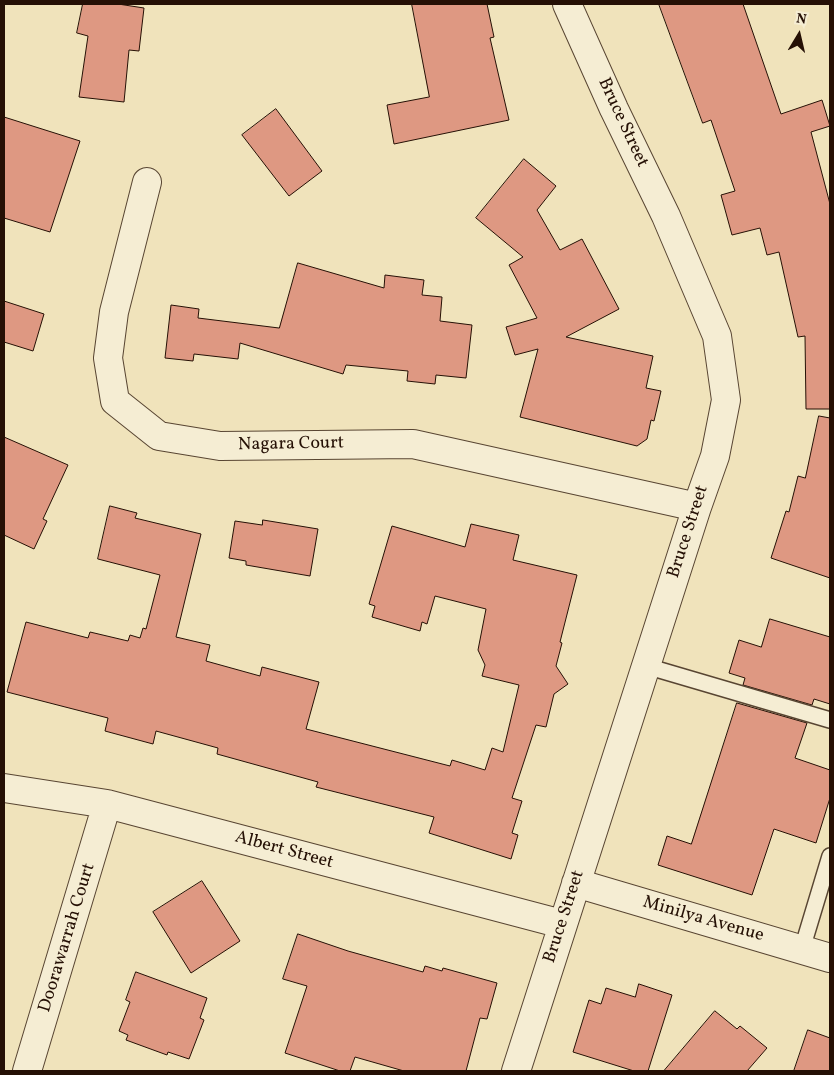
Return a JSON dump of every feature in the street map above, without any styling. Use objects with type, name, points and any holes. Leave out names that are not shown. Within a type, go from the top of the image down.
[{"type":"street","name":"Bruce Street","points":[[516,1071],[715,456],[726,400],[717,336],[666,216],[614,109],[567,4]]},
{"type":"street","name":"Nagara Court","points":[[148,182],[114,312],[108,358],[115,401],[159,436],[220,446],[413,444],[697,507]]},
{"type":"street","name":"Albert Street","points":[[4,788],[107,804],[562,924]]},
{"type":"street","name":"Doorawarrah Court","points":[[28,1071],[107,804]]},
{"type":"street","name":"Minilya Avenue","points":[[576,883],[830,958]]},
{"type":"lane","points":[[646,666],[830,720]]},
{"type":"lane","points":[[802,949],[830,856]]},
{"type":"building","points":[[83,4],[118,4],[144,8],[139,51],[129,50],[124,102],[79,97],[88,36],[77,33]]},
{"type":"building","points":[[412,4],[487,4],[494,37],[490,38],[509,120],[394,144],[387,105],[429,97]]},
{"type":"building","points":[[659,4],[743,4],[781,114],[822,100],[830,126],[811,132],[830,204],[830,409],[806,409],[805,336],[798,337],[779,252],[767,255],[760,228],[732,235],[721,195],[735,191],[711,120],[703,123]]},
{"type":"building","points":[[276,109],[322,171],[289,196],[242,135]]},
{"type":"building","points":[[4,117],[80,141],[50,232],[4,218]]},
{"type":"building","points":[[524,159],[556,186],[537,210],[560,250],[582,239],[619,309],[566,337],[653,356],[646,388],[661,391],[654,421],[651,420],[647,439],[637,446],[520,417],[538,349],[515,355],[506,327],[537,318],[509,265],[523,257],[476,218]]},
{"type":"building","points":[[298,263],[384,288],[385,275],[424,280],[422,295],[442,297],[440,321],[472,325],[466,378],[436,375],[435,384],[407,381],[408,371],[346,365],[343,374],[240,343],[238,359],[194,354],[193,361],[165,358],[171,305],[199,309],[198,318],[279,328]]},
{"type":"building","points":[[4,301],[44,314],[33,351],[4,342]]},
{"type":"building","points":[[819,416],[830,418],[830,578],[771,558],[786,511],[789,512],[798,476],[805,478]]},
{"type":"building","points":[[4,437],[68,465],[43,519],[47,521],[34,549],[4,535]]},
{"type":"building","points":[[110,506],[137,513],[135,518],[201,534],[176,637],[210,645],[206,661],[260,676],[262,667],[319,682],[306,729],[450,766],[452,760],[485,770],[492,748],[503,752],[519,685],[482,676],[485,665],[478,650],[486,609],[435,596],[427,624],[422,622],[420,631],[372,617],[375,606],[369,604],[392,526],[465,547],[471,524],[519,535],[513,560],[577,575],[556,666],[568,684],[554,694],[546,727],[536,725],[512,798],[522,801],[512,833],[518,835],[511,859],[429,833],[434,817],[316,787],[318,782],[217,754],[218,748],[156,731],[153,744],[105,731],[108,718],[7,692],[26,622],[88,638],[90,632],[128,641],[130,635],[140,638],[143,628],[146,629],[160,575],[98,559]]},
{"type":"building","points":[[263,520],[318,529],[310,576],[246,565],[246,561],[229,558],[235,521],[262,525]]},
{"type":"building","points":[[770,619],[830,637],[830,704],[814,699],[812,705],[743,685],[745,678],[729,673],[739,640],[761,647]]},
{"type":"building","points":[[737,703],[807,723],[795,758],[830,770],[830,798],[816,843],[774,829],[752,895],[658,865],[667,836],[691,844]]},
{"type":"building","points":[[202,881],[240,941],[191,973],[153,912]]},
{"type":"building","points":[[298,934],[348,951],[423,972],[425,966],[442,971],[443,968],[497,983],[487,1019],[480,1018],[466,1071],[404,1071],[355,1057],[350,1071],[340,1071],[285,1053],[307,986],[283,979]]},
{"type":"building","points":[[136,972],[207,998],[200,1018],[204,1020],[189,1059],[168,1052],[167,1055],[126,1040],[128,1035],[119,1031],[130,1002],[126,1000]]},
{"type":"building","points":[[639,984],[672,995],[648,1071],[634,1071],[573,1052],[589,1000],[601,1004],[606,988],[635,997]]},
{"type":"building","points":[[715,1011],[737,1029],[740,1026],[767,1048],[747,1071],[664,1071]]},
{"type":"building","points":[[808,1030],[830,1038],[830,1071],[794,1071]]}]
